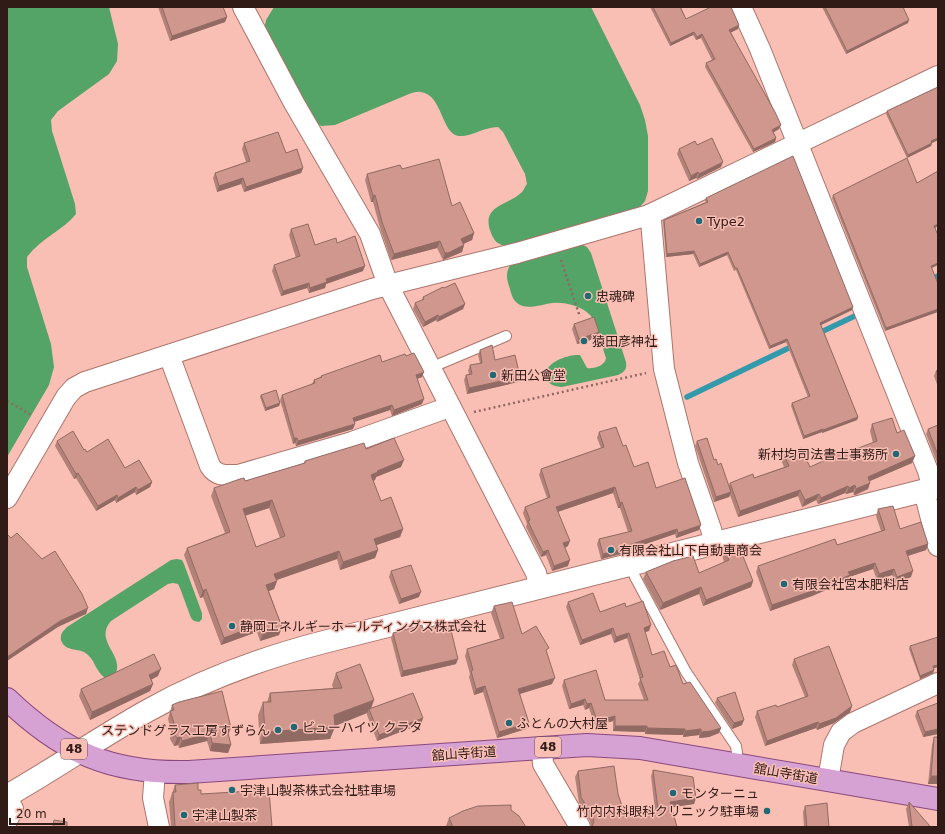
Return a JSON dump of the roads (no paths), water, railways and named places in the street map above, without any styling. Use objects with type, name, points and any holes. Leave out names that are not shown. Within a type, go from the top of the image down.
[{"type":"main road","name":"舘山寺街道","points":[[7,700],[25,716],[61,743],[102,761],[123,767],[155,772],[189,772],[587,745],[640,748],[938,799]]},
{"type":"street","points":[[243,7],[294,103],[370,234],[388,285],[536,573],[540,588]]},
{"type":"street","points":[[741,7],[755,36],[928,471],[932,489],[938,546]]},
{"type":"street","points":[[7,498],[66,396],[74,388],[85,382],[388,285],[517,253],[649,215],[938,76]]},
{"type":"street","points":[[649,215],[651,221],[664,369],[688,463],[715,544]]},
{"type":"street","points":[[169,355],[210,466],[214,472],[221,475],[238,475],[352,442],[442,410],[453,412]]},
{"type":"street","points":[[7,820],[13,809],[7,797],[147,711],[175,696],[263,660],[293,650],[932,489]]},
{"type":"street","points":[[828,780],[834,745],[841,732],[853,723],[938,683]]},
{"type":"street","points":[[542,748],[543,764],[580,827]]},
{"type":"street","points":[[155,772],[153,798],[158,827]]},
{"type":"lane","points":[[430,368],[506,336]]},
{"type":"lane","points":[[631,565],[635,577],[686,672],[738,750],[735,764]]},
{"type":"waterway","points":[[929,280],[938,276]]},
{"type":"waterway","points":[[817,334],[859,314]]},
{"type":"waterway","points":[[687,397],[795,345]]},
{"type":"place","name":"Type2","points":[[699,221]]},
{"type":"place","name":"忠魂碑","points":[[588,296]]},
{"type":"place","name":"猿田彦神社","points":[[584,341]]},
{"type":"place","name":"新田公會堂","points":[[493,375]]},
{"type":"place","name":"新村均司法書士事務所","points":[[896,454]]},
{"type":"place","name":"有限会社山下自動車商会","points":[[611,550]]},
{"type":"place","name":"有限会社宮本肥料店","points":[[784,584]]},
{"type":"place","name":"静岡エネルギーホールディングス株式会社","points":[[232,626]]},
{"type":"place","name":"ふとんの大村屋","points":[[509,723]]},
{"type":"place","name":"ビューハイツ クラタ","points":[[294,727]]},
{"type":"place","name":"ステンドグラス工房すずらん","points":[[278,730]]},
{"type":"place","name":"宇津山製茶株式会社駐車場","points":[[232,790]]},
{"type":"place","name":"モンターニュ","points":[[673,793]]},
{"type":"place","name":"竹内内科眼科クリニック駐車場","points":[[767,811]]},
{"type":"place","name":"宇津山製茶","points":[[184,815]]}]
